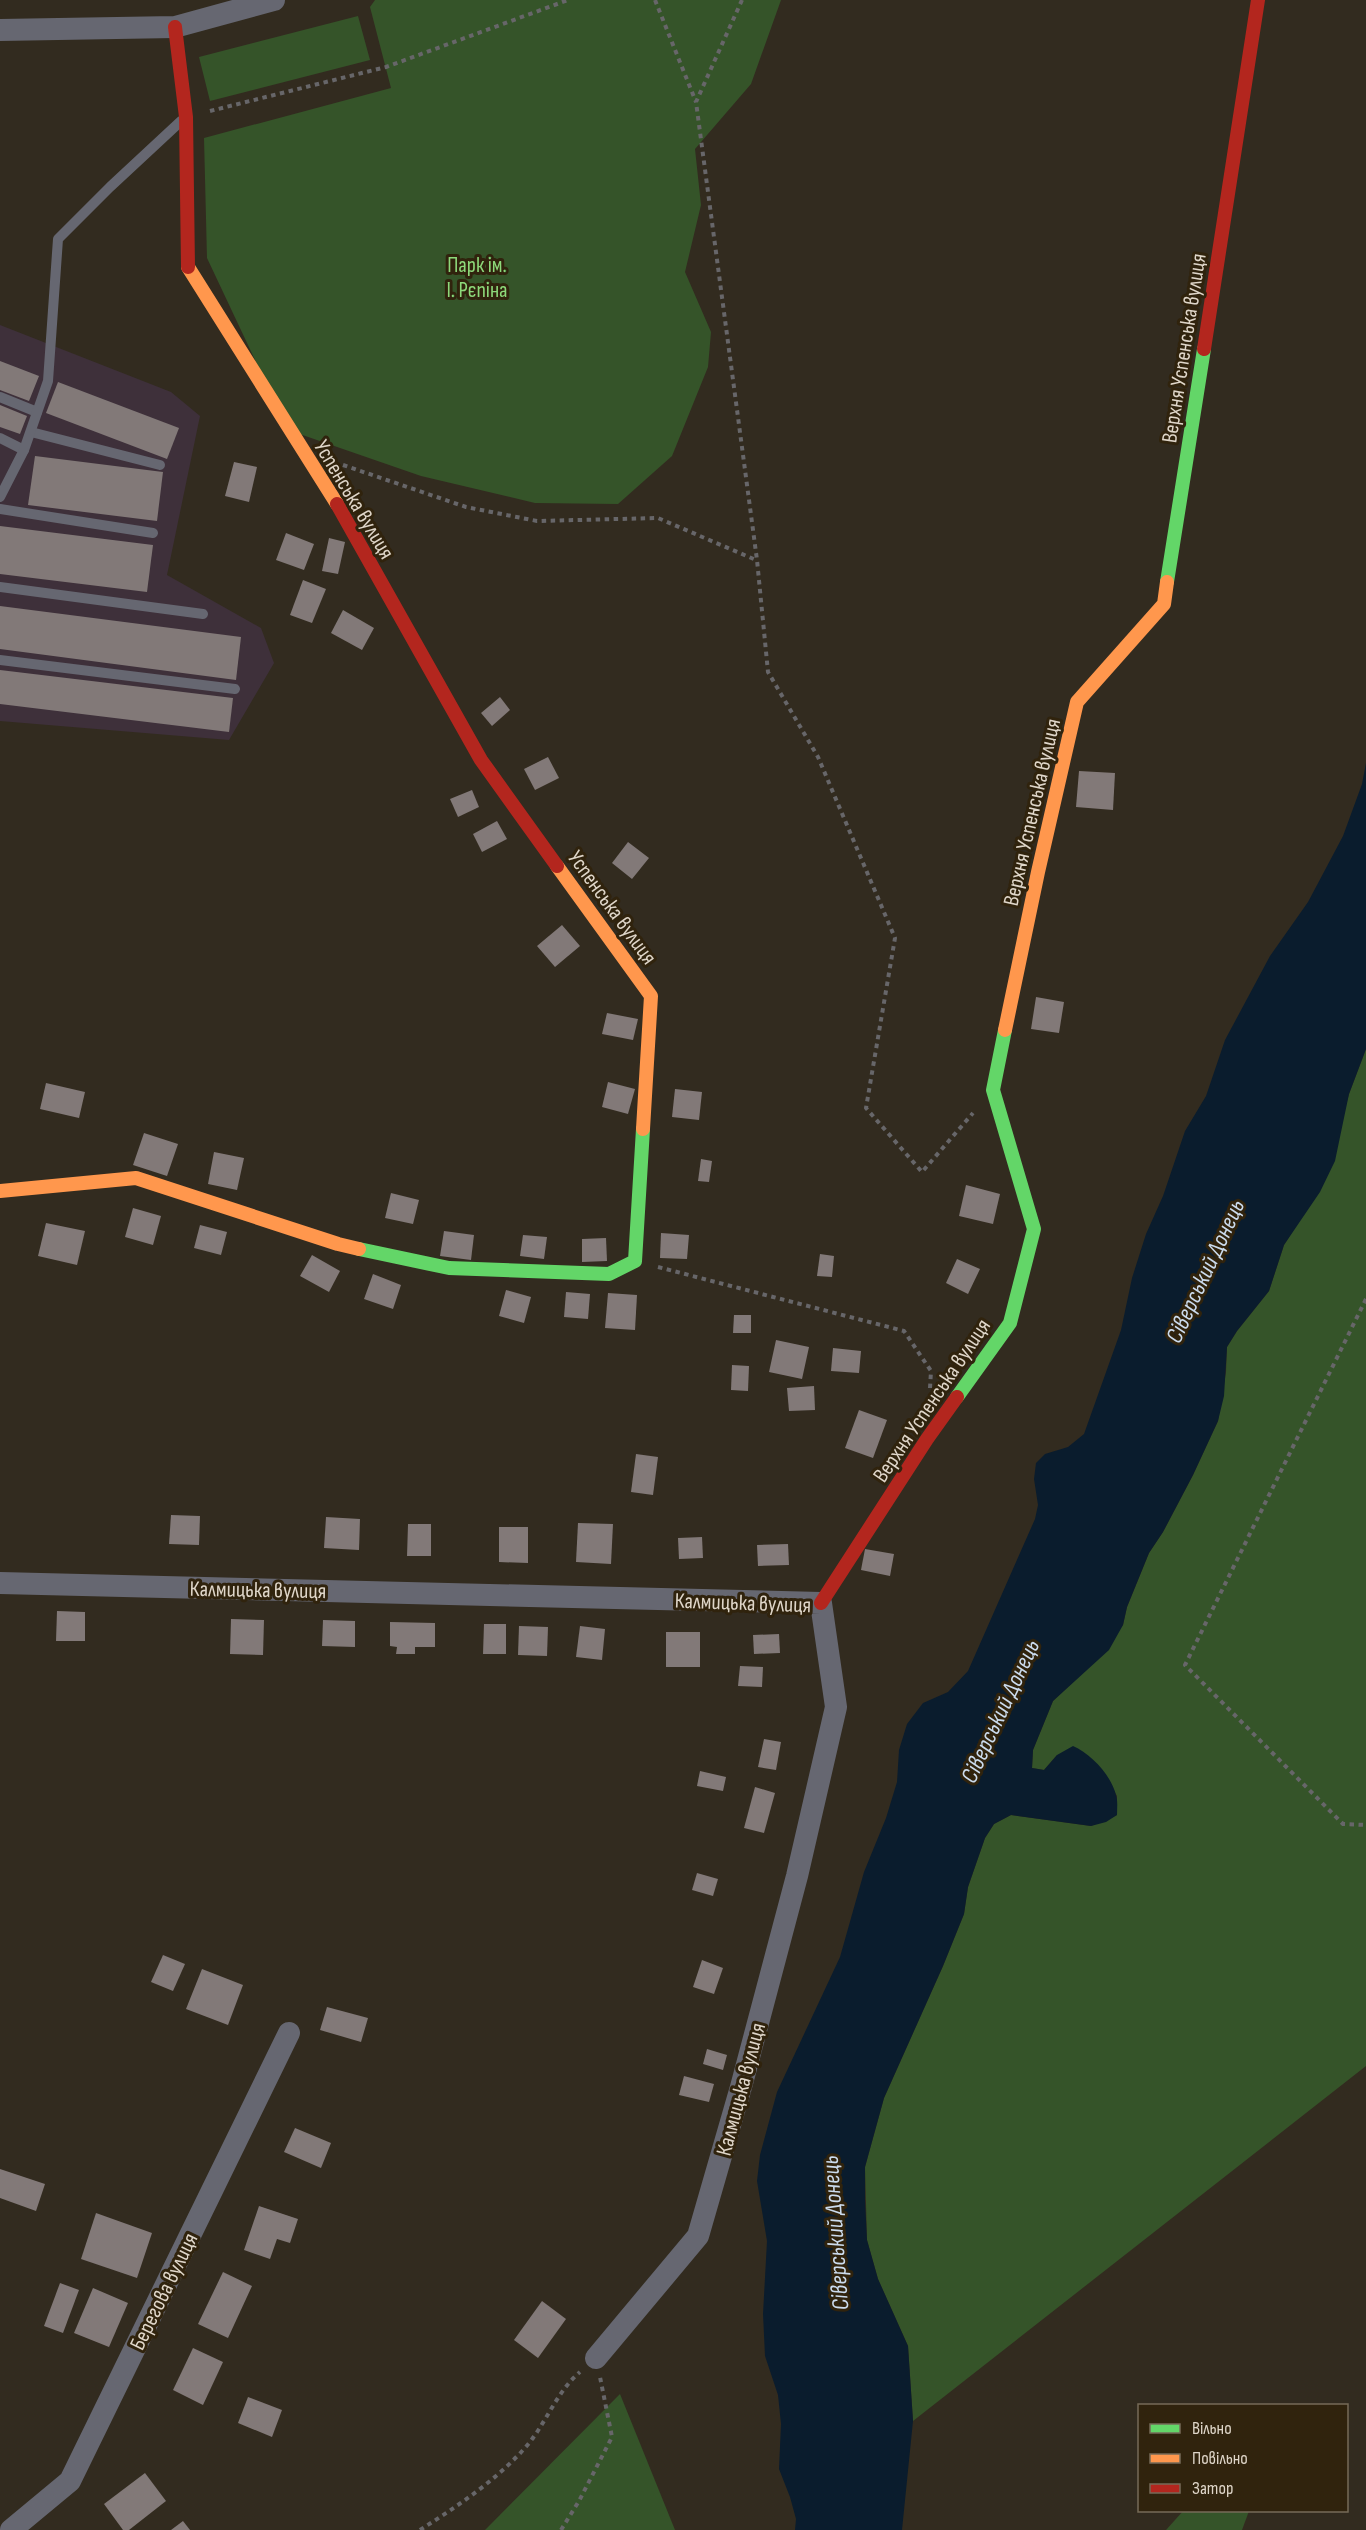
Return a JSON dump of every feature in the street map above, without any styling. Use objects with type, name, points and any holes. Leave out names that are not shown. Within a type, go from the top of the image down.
[{"type":"street","points":[[0,30],[176,27],[274,0]]},
{"type":"street","name":"Верхня Успенська вулиця","points":[[821,1604],[927,1439],[1010,1323],[1034,1229],[993,1090],[1038,872],[1077,702],[1164,604],[1258,0]]},
{"type":"street","name":"Успенська вулиця","points":[[176,27],[186,117],[188,265],[302,451],[329,490],[481,760],[651,996],[635,1261]]},
{"type":"street","points":[[0,1191],[136,1178],[338,1244],[449,1268],[609,1274],[635,1261]]},
{"type":"street","name":"Калмицька вулиця","points":[[0,1583],[821,1604],[836,1707],[794,1887],[741,2087],[698,2236],[596,2358]]},
{"type":"street","name":"Берегова вулиця","points":[[11,2530],[70,2481],[289,2033]]},
{"type":"lane","points":[[0,497],[24,450],[48,381],[58,239],[186,117]]},
{"type":"lane","points":[[0,397],[37,412]]},
{"type":"lane","points":[[31,432],[160,465]]},
{"type":"lane","points":[[0,438],[24,450]]},
{"type":"lane","points":[[0,509],[153,533]]},
{"type":"lane","points":[[0,587],[203,614]]},
{"type":"lane","points":[[0,660],[235,689]]},
{"type":"path","points":[[186,117],[386,67],[568,0]]},
{"type":"path","points":[[655,0],[696,102],[757,560],[768,672],[818,757],[895,938],[866,1108],[922,1172],[976,1109]]},
{"type":"path","points":[[696,102],[742,0]]},
{"type":"path","points":[[335,462],[466,507],[537,521],[658,518],[757,560]]},
{"type":"path","points":[[635,1261],[904,1331],[931,1371],[930,1394]]},
{"type":"path","points":[[1366,1299],[1185,1665],[1343,1824],[1366,1825]]},
{"type":"path","points":[[420,2530],[467,2500],[524,2450],[569,2381],[596,2358],[612,2437],[579,2501],[561,2530]]},
{"type":"shaded area","points":[[0,325],[171,392],[200,416],[167,575],[261,628],[274,663],[229,740],[0,721]]},
{"type":"green space","name":"Парк ім. І. Рєпіна","points":[[375,0],[781,0],[751,84],[695,149],[701,205],[685,272],[711,332],[708,367],[672,456],[618,504],[535,503],[421,476],[288,430],[207,258],[204,138],[391,88],[370,7]]},
{"type":"green space","points":[[358,16],[370,60],[210,101],[199,57]]},
{"type":"green space","points":[[1366,1049],[1366,2066],[913,2421],[908,2346],[878,2279],[867,2240],[865,2167],[884,2098],[964,1914],[968,1887],[985,1838],[994,1824],[1011,1815],[1091,1826],[1117,1815],[1117,1796],[1110,1783],[1057,1755],[1044,1770],[1032,1768],[1033,1750],[1053,1701],[1088,1668],[1123,1625],[1127,1607],[1149,1553],[1163,1532],[1193,1475],[1218,1421],[1226,1372],[1227,1347],[1269,1291],[1284,1245],[1299,1221],[1341,1124],[1349,1094]]},
{"type":"green space","points":[[620,2394],[675,2530],[485,2530]]},
{"type":"green space","points":[[1182,2512],[1249,2512],[1242,2530],[1166,2530]]},
{"type":"water","name":"Сіверський Донець","points":[[1366,763],[1366,1049],[1349,1094],[1335,1161],[1320,1192],[1284,1245],[1269,1291],[1227,1347],[1224,1396],[1218,1421],[1193,1475],[1163,1532],[1149,1553],[1127,1607],[1123,1625],[1109,1650],[1053,1701],[1033,1750],[1032,1768],[1044,1770],[1057,1755],[1073,1746],[1087,1754],[1110,1780],[1117,1800],[1117,1815],[1106,1822],[1091,1826],[1011,1815],[994,1824],[985,1838],[968,1887],[964,1914],[884,2098],[865,2167],[867,2240],[878,2279],[908,2346],[913,2421],[902,2530],[795,2530],[796,2519],[779,2469],[781,2424],[778,2395],[765,2356],[763,2314],[767,2241],[757,2181],[760,2155],[777,2092],[840,1957],[864,1872],[886,1818],[897,1782],[899,1750],[907,1724],[923,1703],[948,1692],[968,1671],[1035,1519],[1038,1505],[1034,1479],[1036,1463],[1045,1454],[1068,1447],[1084,1434],[1121,1330],[1132,1278],[1146,1234],[1163,1196],[1185,1131],[1206,1096],[1225,1040],[1270,956],[1308,902],[1343,836],[1362,784]]},
{"type":"building","points":[[0,361],[39,376],[29,401],[0,390]]},
{"type":"building","points":[[58,382],[179,428],[167,459],[46,413]]},
{"type":"building","points":[[0,405],[27,416],[20,434],[0,427]]},
{"type":"building","points":[[35,456],[163,472],[157,521],[28,505]]},
{"type":"building","points":[[234,462],[257,467],[249,502],[225,496]]},
{"type":"building","points":[[0,526],[153,545],[147,592],[0,574]]},
{"type":"building","points":[[286,533],[314,544],[304,570],[276,560]]},
{"type":"building","points":[[329,538],[345,542],[338,574],[322,571]]},
{"type":"building","points":[[303,580],[326,589],[312,623],[290,615]]},
{"type":"building","points":[[0,606],[241,637],[236,680],[0,649]]},
{"type":"building","points":[[343,610],[374,628],[362,650],[331,633]]},
{"type":"building","points":[[0,670],[233,698],[229,732],[0,704]]},
{"type":"building","points":[[500,697],[510,710],[492,726],[481,713]]},
{"type":"building","points":[[548,757],[559,778],[535,790],[524,769]]},
{"type":"building","points":[[1079,771],[1115,773],[1113,810],[1076,807]]},
{"type":"building","points":[[472,790],[479,807],[458,817],[450,799]]},
{"type":"building","points":[[497,821],[507,839],[482,852],[473,834]]},
{"type":"building","points":[[628,842],[649,858],[632,879],[612,863]]},
{"type":"building","points":[[562,925],[580,946],[555,967],[537,946]]},
{"type":"building","points":[[1036,997],[1064,1002],[1059,1033],[1031,1029]]},
{"type":"building","points":[[607,1013],[638,1019],[633,1040],[602,1034]]},
{"type":"building","points":[[608,1082],[635,1089],[628,1114],[602,1107]]},
{"type":"building","points":[[46,1083],[85,1092],[79,1118],[40,1109]]},
{"type":"building","points":[[675,1089],[702,1092],[699,1120],[672,1117]]},
{"type":"building","points":[[144,1133],[178,1144],[167,1176],[133,1165]]},
{"type":"building","points":[[214,1152],[244,1158],[237,1190],[208,1184]]},
{"type":"building","points":[[701,1159],[712,1161],[709,1182],[698,1181]]},
{"type":"building","points":[[966,1185],[1000,1194],[993,1224],[959,1216]]},
{"type":"building","points":[[391,1193],[419,1200],[413,1224],[385,1218]]},
{"type":"building","points":[[133,1208],[161,1216],[153,1245],[125,1237]]},
{"type":"building","points":[[46,1223],[85,1231],[77,1265],[38,1256]]},
{"type":"building","points":[[200,1225],[227,1232],[221,1255],[194,1248]]},
{"type":"building","points":[[444,1231],[474,1235],[471,1260],[440,1256]]},
{"type":"building","points":[[661,1233],[689,1235],[687,1259],[660,1258]]},
{"type":"building","points":[[523,1235],[547,1237],[544,1259],[520,1256]]},
{"type":"building","points":[[606,1238],[607,1261],[582,1262],[582,1239]]},
{"type":"building","points":[[820,1254],[834,1256],[832,1277],[817,1276]]},
{"type":"building","points":[[312,1255],[340,1271],[329,1292],[300,1276]]},
{"type":"building","points":[[957,1259],[980,1269],[968,1294],[946,1283]]},
{"type":"building","points":[[373,1274],[401,1285],[393,1309],[364,1299]]},
{"type":"building","points":[[506,1290],[531,1297],[524,1323],[499,1316]]},
{"type":"building","points":[[566,1292],[590,1294],[588,1319],[564,1317]]},
{"type":"building","points":[[608,1293],[637,1295],[635,1330],[605,1328]]},
{"type":"building","points":[[734,1315],[751,1315],[751,1333],[733,1333]]},
{"type":"building","points":[[776,1340],[809,1347],[802,1379],[769,1372]]},
{"type":"building","points":[[833,1348],[861,1351],[859,1373],[831,1371]]},
{"type":"building","points":[[732,1365],[749,1366],[748,1391],[731,1390]]},
{"type":"building","points":[[814,1386],[815,1410],[789,1411],[787,1388]]},
{"type":"building","points":[[859,1410],[887,1420],[873,1458],[845,1448]]},
{"type":"building","points":[[636,1454],[658,1457],[653,1495],[631,1492]]},
{"type":"building","points":[[171,1515],[200,1516],[199,1545],[169,1544]]},
{"type":"building","points":[[326,1517],[360,1519],[359,1550],[324,1548]]},
{"type":"building","points":[[578,1523],[613,1524],[611,1564],[576,1562]]},
{"type":"building","points":[[408,1524],[431,1524],[431,1556],[407,1556]]},
{"type":"building","points":[[499,1527],[528,1527],[528,1563],[499,1562]]},
{"type":"building","points":[[702,1537],[703,1558],[679,1559],[678,1538]]},
{"type":"building","points":[[788,1544],[789,1565],[758,1566],[757,1545]]},
{"type":"building","points":[[865,1549],[894,1554],[890,1576],[861,1570]]},
{"type":"building","points":[[57,1611],[85,1612],[85,1641],[56,1641]]},
{"type":"building","points":[[231,1619],[264,1620],[263,1655],[230,1654]]},
{"type":"building","points":[[323,1620],[355,1621],[355,1647],[322,1646]]},
{"type":"building","points":[[390,1622],[435,1623],[435,1647],[415,1647],[415,1654],[396,1654],[397,1647],[390,1646]]},
{"type":"building","points":[[484,1624],[506,1624],[506,1654],[483,1654]]},
{"type":"building","points":[[519,1626],[548,1627],[547,1656],[518,1655]]},
{"type":"building","points":[[580,1626],[605,1629],[602,1660],[576,1657]]},
{"type":"building","points":[[666,1632],[700,1632],[700,1667],[666,1667]]},
{"type":"building","points":[[779,1634],[780,1653],[754,1654],[753,1635]]},
{"type":"building","points":[[740,1666],[763,1667],[762,1687],[738,1686]]},
{"type":"building","points":[[764,1739],[781,1742],[776,1770],[758,1767]]},
{"type":"building","points":[[700,1771],[726,1777],[723,1791],[697,1786]]},
{"type":"building","points":[[755,1787],[775,1793],[764,1833],[744,1828]]},
{"type":"building","points":[[697,1873],[718,1879],[713,1896],[692,1890]]},
{"type":"building","points":[[163,1955],[185,1964],[173,1991],[151,1982]]},
{"type":"building","points":[[702,1960],[723,1968],[714,1994],[693,1987]]},
{"type":"building","points":[[202,1969],[243,1985],[228,2025],[186,2009]]},
{"type":"building","points":[[327,2007],[368,2018],[361,2042],[320,2030]]},
{"type":"building","points":[[707,2049],[727,2055],[723,2070],[703,2064]]},
{"type":"building","points":[[684,2076],[714,2084],[709,2102],[679,2095]]},
{"type":"building","points":[[295,2128],[331,2143],[321,2168],[284,2152]]},
{"type":"building","points":[[0,2169],[45,2184],[36,2211],[0,2198]]},
{"type":"building","points":[[259,2206],[298,2219],[290,2243],[277,2239],[270,2259],[244,2250]]},
{"type":"building","points":[[96,2213],[152,2233],[137,2278],[81,2259]]},
{"type":"building","points":[[223,2272],[252,2286],[228,2338],[198,2324]]},
{"type":"building","points":[[60,2283],[79,2290],[63,2333],[44,2326]]},
{"type":"building","points":[[93,2288],[128,2303],[109,2347],[74,2333]]},
{"type":"building","points":[[542,2301],[566,2319],[538,2358],[514,2340]]},
{"type":"building","points":[[193,2348],[223,2362],[203,2405],[173,2390]]},
{"type":"building","points":[[248,2397],[282,2410],[272,2437],[238,2423]]},
{"type":"building","points":[[145,2473],[166,2501],[129,2530],[123,2530],[104,2504]]},
{"type":"building","points":[[183,2521],[190,2530],[171,2530]]},
{"type":"traffic: fast","points":[[1167,582],[1204,349]]},
{"type":"traffic: fast","points":[[957,1397],[1010,1323],[1034,1229],[993,1090],[1005,1030]]},
{"type":"traffic: fast","points":[[359,1249],[449,1268],[609,1274],[635,1261],[643,1129]]},
{"type":"traffic: slow","points":[[188,267],[337,504]]},
{"type":"traffic: slow","points":[[1005,1030],[1077,702],[1164,604],[1167,582]]},
{"type":"traffic: slow","points":[[557,866],[651,996],[643,1129]]},
{"type":"traffic: slow","points":[[0,1191],[136,1178],[359,1249]]},
{"type":"traffic: jam","points":[[1204,349],[1258,0]]},
{"type":"traffic: jam","points":[[175,27],[186,117],[188,267]]},
{"type":"traffic: jam","points":[[337,504],[481,760],[557,866]]},
{"type":"traffic: jam","points":[[821,1603],[927,1439],[957,1397]]}]
